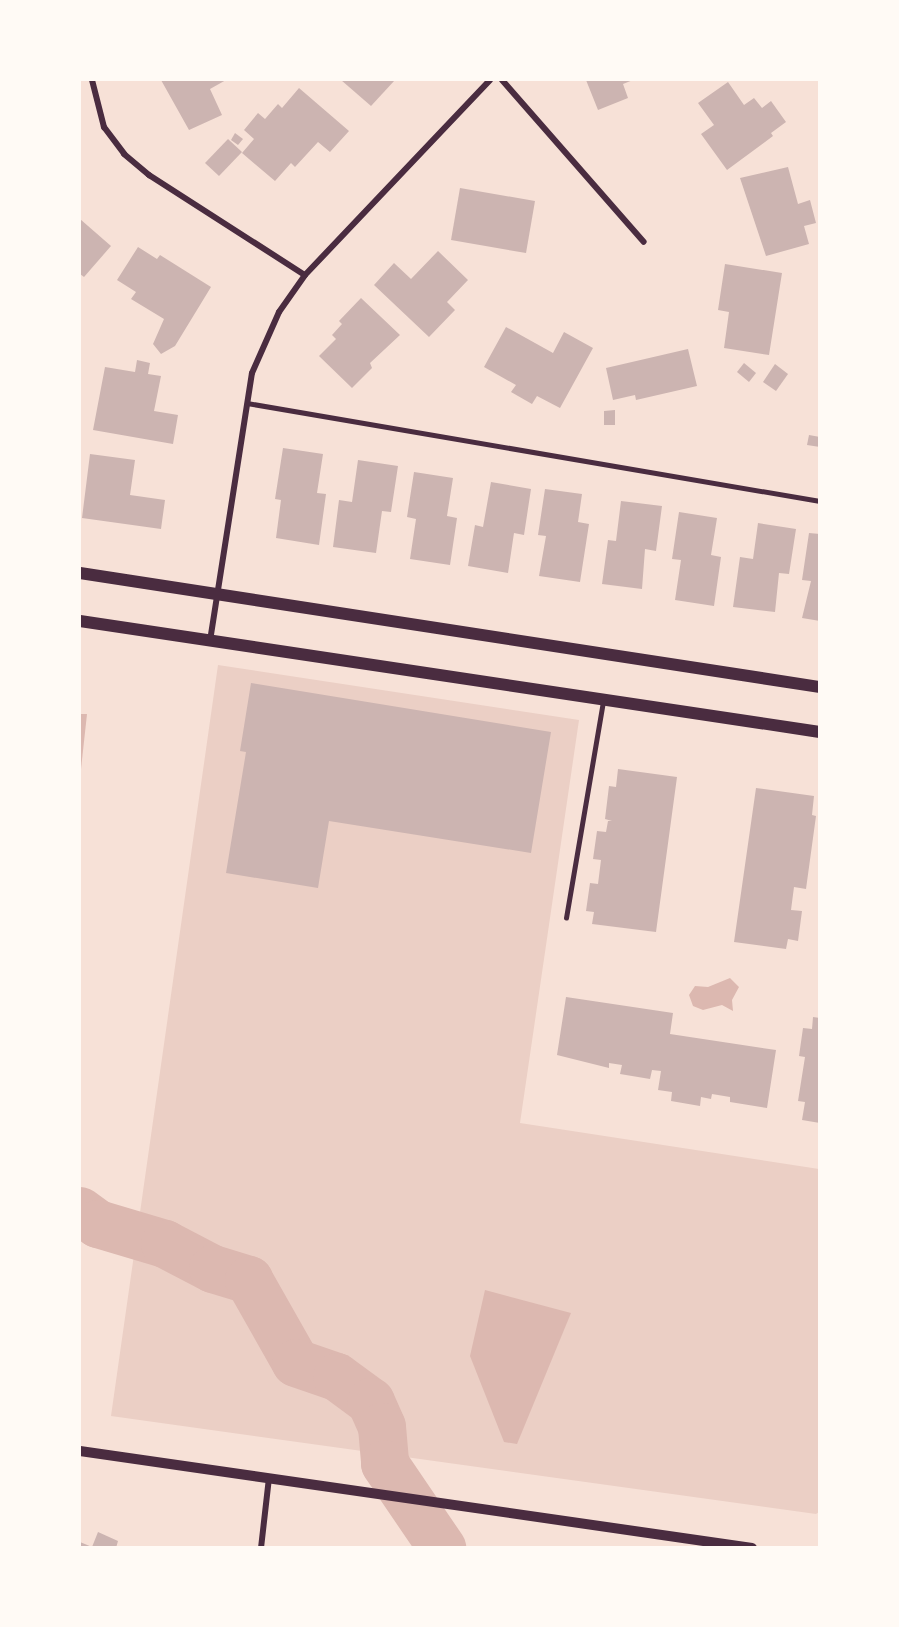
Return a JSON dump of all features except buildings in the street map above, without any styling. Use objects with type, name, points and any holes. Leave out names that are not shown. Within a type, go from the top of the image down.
[{"type":"main road","points":[[80,573],[217,596],[819,687]]},
{"type":"main road","points":[[80,621],[819,732]]},
{"type":"street","points":[[92,80],[104,127],[124,154],[149,175],[306,275]]},
{"type":"street","points":[[210,641],[247,403],[261,347],[279,312],[306,275],[490,80]]},
{"type":"street","points":[[502,80],[644,242]]},
{"type":"street","points":[[80,1450],[752,1548]]},
{"type":"street","points":[[261,1548],[269,1478]]},
{"type":"lane","points":[[247,403],[819,501]]},
{"type":"lane","points":[[566,918],[603,701]]},
{"type":"shaded area","points":[[218,665],[579,720],[520,1123],[819,1169],[819,1512],[816,1514],[111,1416]]},
{"type":"shaded area","points":[[80,714],[87,714],[80,778]]},
{"type":"shaded area","points":[[730,978],[739,987],[732,1000],[733,1011],[722,1005],[703,1010],[693,1006],[689,995],[695,986],[708,987]]},
{"type":"shaded area","points":[[485,1290],[571,1313],[517,1444],[504,1442],[470,1356]]},
{"type":"waterway","points":[[80,1211],[98,1224],[165,1244],[213,1269],[249,1280],[296,1363],[337,1377],[371,1402],[382,1427],[385,1464],[442,1548]]}]
